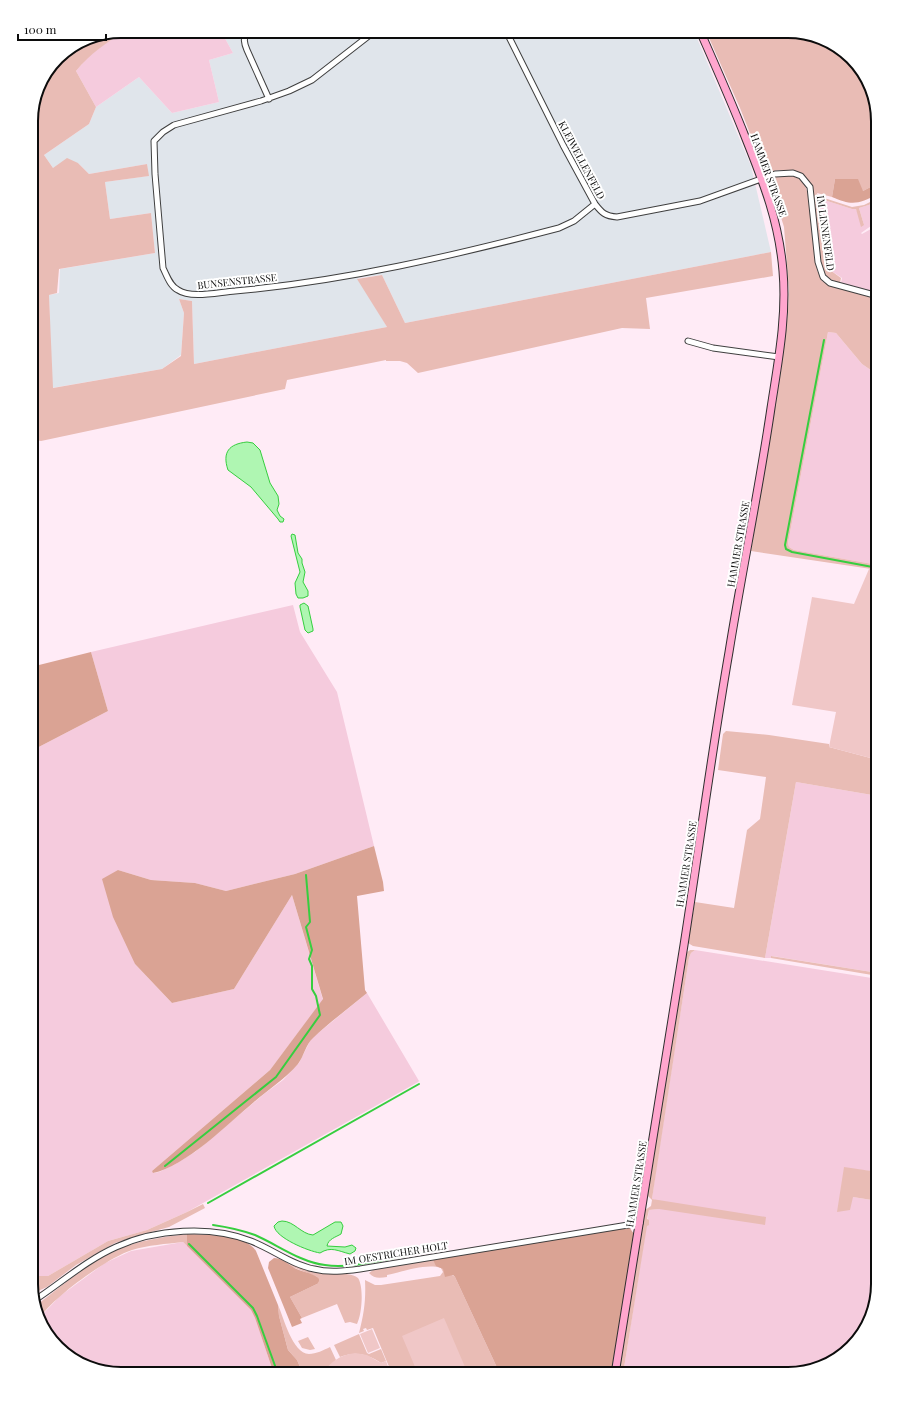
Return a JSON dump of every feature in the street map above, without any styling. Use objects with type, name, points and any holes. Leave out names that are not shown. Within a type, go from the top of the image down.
[{"type":"main road","name":"HAMMER STRASSE","points":[[616,1367],[726,669],[779,357],[784,310],[784,274],[776,224],[762,179],[738,118],[703,38]]},
{"type":"street","points":[[244,38],[244,43],[269,99]]},
{"type":"street","name":"BUNSENSTRASSE","points":[[366,38],[312,80],[269,99],[174,125],[163,132],[154,141],[155,174],[163,268],[169,282],[178,290],[196,294],[273,287],[359,274],[417,263],[559,228],[574,221],[594,204]]},
{"type":"street","name":"KLEIWELLENFELD","points":[[510,38],[594,204],[601,212],[608,216],[617,217],[700,201],[762,179]]},
{"type":"street","name":"IM LINNENFELD","points":[[762,179],[779,173],[793,173],[801,176],[807,183],[811,193],[818,262],[823,277],[830,283],[871,294]]},
{"type":"street","points":[[688,340],[713,348],[779,357]]},
{"type":"street","name":"IM OESTRICHER HOLT","points":[[39,1297],[79,1268],[116,1247],[136,1240],[166,1233],[204,1231],[230,1234],[251,1241],[303,1266],[314,1269],[348,1271],[640,1223]]},
{"type":"shaded area","points":[[113,38],[87,59],[76,71],[96,107],[89,124],[44,155],[53,168],[67,158],[78,163],[89,174],[147,164],[149,176],[105,182],[110,219],[151,213],[155,253],[59,269],[57,293],[49,295],[53,388],[162,369],[181,356],[184,313],[179,299],[192,301],[194,364],[387,327],[357,279],[382,275],[405,323],[771,252],[773,276],[646,298],[650,329],[622,328],[418,373],[407,363],[386,360],[287,380],[285,389],[38,440],[38,116],[44,89],[62,62],[89,44],[100,41]]},
{"type":"shaded area","points":[[116,38],[225,38],[233,53],[209,60],[219,102],[172,113],[139,77],[96,107],[76,71],[87,58],[100,47]]},
{"type":"shaded area","points":[[225,38],[697,38],[751,166],[771,252],[405,323],[382,275],[358,278],[387,327],[194,364],[192,301],[179,299],[184,313],[181,355],[162,369],[52,388],[49,295],[59,293],[60,269],[155,253],[151,213],[110,219],[105,182],[148,176],[147,164],[89,174],[78,163],[53,168],[44,155],[89,124],[96,107],[139,77],[172,113],[219,102],[209,60],[233,53]]},
{"type":"shaded area","points":[[709,38],[793,38],[814,42],[834,52],[847,62],[860,80],[865,89],[870,110],[871,187],[863,191],[835,179],[832,197],[817,193],[818,196],[852,207],[864,205],[871,202],[871,204],[859,208],[864,225],[861,227],[856,209],[818,198],[826,262],[830,270],[841,278],[840,283],[830,279],[822,270],[813,191],[811,185],[805,177],[797,172],[791,170],[770,171],[764,169],[740,108]]},
{"type":"shaded area","points":[[786,175],[795,177],[803,182],[806,188],[811,210],[817,270],[822,281],[829,285],[871,297],[871,370],[862,364],[836,333],[828,332],[788,543],[789,547],[794,550],[871,564],[871,569],[751,551],[781,371],[788,313],[789,289],[784,227],[770,182],[775,177]]},
{"type":"shaded area","points":[[835,179],[858,179],[863,191],[871,187],[871,198],[860,202],[850,203],[832,197]]},
{"type":"shaded area","points":[[818,198],[856,209],[864,225],[859,208],[871,204],[871,226],[861,233],[862,234],[871,229],[871,291],[841,283],[842,278],[830,270],[826,262]]},
{"type":"shaded area","points":[[828,332],[836,333],[862,364],[871,370],[871,564],[794,550],[789,547],[788,543]]},
{"type":"shaded area","points":[[247,442],[253,443],[260,450],[270,483],[278,496],[279,504],[277,510],[280,516],[284,519],[283,522],[280,522],[251,487],[228,470],[226,458],[228,450],[231,447]]},
{"type":"shaded area","points":[[292,534],[295,535],[298,553],[302,559],[305,572],[303,582],[308,591],[308,596],[303,598],[298,598],[296,594],[295,583],[300,572],[291,536]]},
{"type":"shaded area","points":[[869,569],[871,569],[871,758],[829,747],[836,712],[792,705],[812,597],[854,604]]},
{"type":"shaded area","points":[[304,603],[308,606],[313,629],[313,631],[308,633],[305,630],[300,607],[300,605]]},
{"type":"shaded area","points":[[293,605],[300,632],[337,692],[374,846],[295,874],[226,891],[195,883],[151,880],[118,870],[135,964],[172,1003],[234,989],[292,895],[323,1000],[270,1070],[152,1171],[154,1173],[159,1172],[195,1152],[283,1080],[299,1063],[311,1039],[367,993],[419,1081],[187,1212],[147,1230],[108,1241],[48,1276],[38,1276],[38,747],[108,711],[91,652]]},
{"type":"shaded area","points":[[91,652],[108,711],[38,747],[38,665]]},
{"type":"shaded area","points":[[726,731],[769,735],[829,744],[829,747],[871,758],[871,795],[796,782],[765,958],[693,946],[688,943],[695,902],[734,908],[747,830],[760,819],[766,777],[718,770],[723,734]]},
{"type":"shaded area","points":[[796,782],[871,795],[871,972],[772,956],[771,958],[765,958]]},
{"type":"shaded area","points":[[374,846],[384,891],[357,896],[365,990],[367,993],[313,1038],[298,1064],[288,1074],[206,1143],[179,1162],[166,1169],[153,1173],[152,1171],[270,1070],[323,999],[292,895],[234,989],[172,1003],[135,964],[113,917],[102,879],[118,870],[151,880],[195,883],[226,891],[295,874]]},
{"type":"shaded area","points":[[690,950],[695,950],[691,953],[689,958],[652,1199],[766,1217],[765,1225],[659,1209],[649,1210],[647,1219],[649,1220],[649,1225],[647,1226],[624,1367],[619,1367],[645,1210],[651,1206],[652,1200],[648,1196],[648,1193],[686,953]]},
{"type":"shaded area","points":[[695,950],[871,978],[871,1171],[844,1168],[853,1197],[871,1200],[870,1295],[865,1316],[854,1334],[847,1343],[820,1361],[788,1367],[624,1367],[649,1210],[659,1209],[662,1202],[652,1199],[691,953]]},
{"type":"shaded area","points":[[771,956],[871,972],[871,975],[771,958]]},
{"type":"shaded area","points":[[844,1167],[871,1171],[871,1200],[853,1197],[850,1210],[837,1212]]},
{"type":"shaded area","points":[[203,1204],[205,1208],[169,1227],[115,1243],[76,1265],[47,1287],[39,1291],[38,1276],[48,1276],[108,1241],[147,1230]]},
{"type":"shaded area","points":[[282,1221],[290,1223],[313,1235],[335,1222],[341,1222],[343,1226],[341,1234],[331,1240],[327,1246],[345,1247],[352,1245],[356,1248],[355,1251],[350,1254],[331,1249],[320,1253],[308,1250],[286,1239],[276,1231],[274,1226],[278,1222]]},
{"type":"shaded area","points":[[629,1227],[634,1234],[612,1367],[497,1367],[455,1277],[453,1275],[445,1277],[443,1269],[436,1266],[433,1260]]},
{"type":"shaded area","points":[[187,1234],[187,1246],[183,1242],[157,1245],[132,1250],[121,1254],[81,1280],[56,1300],[43,1313],[40,1302],[96,1261],[125,1247],[143,1241]]},
{"type":"shaded area","points":[[187,1234],[224,1236],[244,1241],[251,1245],[256,1251],[278,1305],[279,1316],[288,1350],[297,1360],[300,1367],[272,1367],[251,1310],[187,1246]]},
{"type":"shaded area","points":[[183,1242],[251,1310],[272,1367],[116,1367],[95,1363],[80,1356],[62,1343],[49,1325],[43,1314],[60,1296],[105,1263],[131,1251]]},
{"type":"shaded area","points":[[274,1258],[278,1258],[298,1270],[314,1275],[319,1279],[317,1284],[290,1297],[302,1318],[300,1319],[302,1323],[292,1327],[268,1268],[269,1262]]},
{"type":"shaded area","points":[[433,1260],[455,1277],[497,1367],[389,1367],[373,1328],[367,1330],[366,1328],[363,1329],[364,1331],[359,1333],[364,1307],[365,1280],[375,1285],[381,1285],[440,1276],[443,1272],[441,1268],[421,1267],[387,1275],[387,1277],[377,1278],[369,1273],[373,1270]]},
{"type":"shaded area","points":[[287,1262],[313,1272],[322,1274],[349,1275],[358,1278],[360,1282],[362,1301],[357,1324],[350,1322],[345,1323],[337,1304],[302,1318],[290,1297],[317,1284],[317,1277],[293,1267]]},
{"type":"shaded area","points":[[278,1305],[289,1334],[298,1348],[303,1352],[309,1354],[320,1352],[330,1347],[336,1360],[330,1367],[300,1367],[297,1360],[288,1350],[279,1316]]},
{"type":"shaded area","points":[[444,1318],[465,1367],[415,1367],[402,1336]]},
{"type":"shaded area","points":[[372,1329],[380,1348],[368,1353],[360,1334]]},
{"type":"shaded area","points":[[359,1334],[367,1353],[369,1354],[381,1349],[386,1361],[381,1363],[372,1357],[361,1354],[351,1354],[340,1357],[334,1345]]},
{"type":"shaded area","points":[[308,1337],[315,1349],[310,1350],[302,1348],[298,1341]]},
{"type":"shaded area","points":[[355,1353],[367,1355],[381,1363],[386,1361],[388,1367],[328,1367],[336,1359]]},
{"type":"waterway","points":[[824,340],[785,545],[786,549],[792,552],[871,567]]},
{"type":"waterway","points":[[165,1166],[276,1077],[320,1015],[316,996],[312,989],[312,966],[309,959],[312,950],[306,927],[310,922],[306,875]]},
{"type":"waterway","points":[[208,1203],[419,1084]]},
{"type":"waterway","points":[[213,1225],[255,1235],[298,1257],[325,1265],[357,1265],[411,1255],[416,1252]]},
{"type":"waterway","points":[[189,1244],[253,1308],[275,1367]]}]
